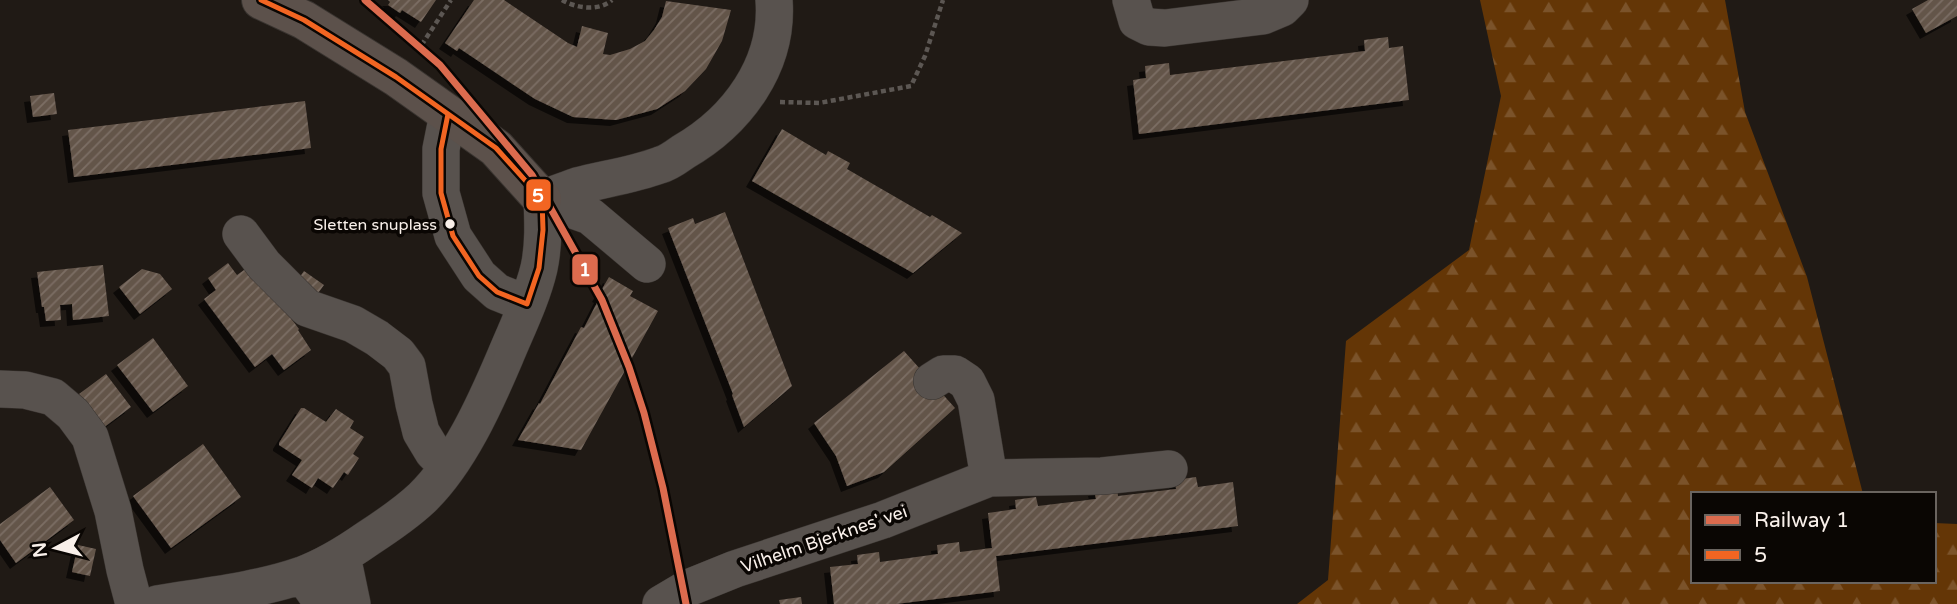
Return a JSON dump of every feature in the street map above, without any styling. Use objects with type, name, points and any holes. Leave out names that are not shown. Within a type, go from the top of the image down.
[{"type":"main road","points":[[261,0],[304,20],[396,77],[496,148],[542,199]]},
{"type":"street","points":[[542,199],[575,187],[662,165],[716,131],[745,100],[762,68],[771,44],[774,0]]},
{"type":"street","points":[[1131,0],[1137,21],[1149,27],[1165,28],[1263,16],[1282,8],[1290,0]]},
{"type":"street","points":[[448,114],[441,149],[441,193],[453,236],[480,276],[497,292],[527,304]]},
{"type":"street","points":[[542,199],[590,216],[647,264]]},
{"type":"street","points":[[157,604],[234,591],[313,589],[342,556],[399,519],[424,496],[447,467],[476,419],[527,304],[539,268],[543,230],[542,199]]},
{"type":"street","points":[[241,234],[264,265],[307,308],[353,324],[398,354],[407,366],[421,432],[433,452],[447,467]]},
{"type":"street","points":[[932,381],[943,374],[955,374],[967,382],[976,400],[989,478]]},
{"type":"street","points":[[0,389],[25,390],[53,397],[74,414],[90,438],[113,511],[134,604]]},
{"type":"street","name":"Vilhelm Bjerknes' vei","points":[[660,604],[688,588],[735,569],[883,520],[989,478],[1102,476],[1169,469]]},
{"type":"street","points":[[342,556],[352,604]]},
{"type":"path","points":[[435,25],[451,0]]},
{"type":"path","points":[[562,0],[573,6],[591,8],[612,0]]},
{"type":"path","points":[[745,100],[819,103],[911,86],[926,56],[943,0]]},
{"type":"green space","points":[[1480,0],[1725,0],[1745,112],[1807,277],[1862,492],[1691,492],[1691,583],[1936,583],[1936,523],[1957,524],[1957,604],[1297,604],[1328,580],[1346,341],[1469,250],[1501,96]]},
{"type":"building","points":[[388,0],[436,0],[421,22],[388,5]]},
{"type":"building","points":[[474,0],[504,0],[577,47],[582,26],[608,33],[603,54],[610,55],[645,41],[662,17],[666,1],[731,10],[722,41],[706,69],[685,91],[657,109],[616,120],[573,117],[535,99],[459,48],[457,51],[445,43]]},
{"type":"building","points":[[1928,0],[1957,0],[1957,16],[1926,33],[1912,9]]},
{"type":"building","points":[[1388,37],[1389,48],[1403,46],[1409,100],[1139,134],[1133,80],[1146,78],[1145,66],[1169,63],[1170,75],[1365,51],[1364,40]]},
{"type":"building","points":[[54,93],[57,114],[33,117],[30,96]]},
{"type":"building","points":[[305,101],[311,148],[74,177],[68,130]]},
{"type":"building","points":[[782,129],[826,155],[828,151],[850,163],[847,169],[962,233],[913,273],[752,181]]},
{"type":"building","points":[[725,212],[792,386],[744,427],[668,228],[693,218],[695,224]]},
{"type":"building","points":[[228,263],[237,275],[251,265],[299,329],[311,350],[284,370],[272,354],[255,367],[204,299],[216,290],[208,278]]},
{"type":"building","points":[[103,265],[109,316],[73,320],[72,304],[60,305],[61,320],[46,321],[37,272]]},
{"type":"building","points":[[142,269],[160,274],[172,289],[140,314],[119,287]]},
{"type":"building","points":[[304,271],[324,285],[316,296],[296,282]]},
{"type":"building","points":[[609,277],[633,291],[630,296],[658,311],[581,450],[518,440],[581,327],[584,328]]},
{"type":"building","points":[[153,338],[188,386],[153,412],[117,365]]},
{"type":"building","points":[[904,351],[955,408],[884,472],[847,486],[836,456],[814,423]]},
{"type":"building","points":[[106,374],[131,407],[103,428],[79,394]]},
{"type":"building","points":[[301,408],[326,422],[336,409],[354,421],[350,428],[364,437],[353,454],[359,458],[348,475],[344,472],[333,488],[318,478],[312,488],[292,475],[302,460],[279,445]]},
{"type":"building","points":[[203,444],[241,497],[171,548],[133,496]]},
{"type":"building","points":[[1196,477],[1198,487],[1233,482],[1238,526],[996,556],[1000,591],[896,604],[834,604],[830,567],[858,564],[857,555],[879,552],[880,562],[938,554],[937,545],[959,542],[960,552],[992,548],[988,513],[1016,509],[1015,500],[1036,497],[1038,506],[1096,499],[1094,490],[1117,487],[1118,496],[1176,489],[1175,480]]},
{"type":"building","points":[[50,487],[74,520],[16,563],[0,540],[0,524]]},
{"type":"building","points":[[78,545],[96,549],[90,576],[72,572]]},
{"type":"building","points":[[801,597],[802,604],[780,604],[779,600]]},
{"type":"rail line","name":"1","points":[[365,0],[440,65],[532,175],[602,300],[644,413],[663,488],[686,604]]},
{"type":"transit line","name":"5","points":[[261,0],[304,20],[396,77],[496,148],[542,199],[543,230],[539,268],[527,304],[497,292],[479,276],[453,236],[441,193],[441,149],[448,114]]},
{"type":"place","name":"Sletten snuplass","points":[[450,224]]}]
